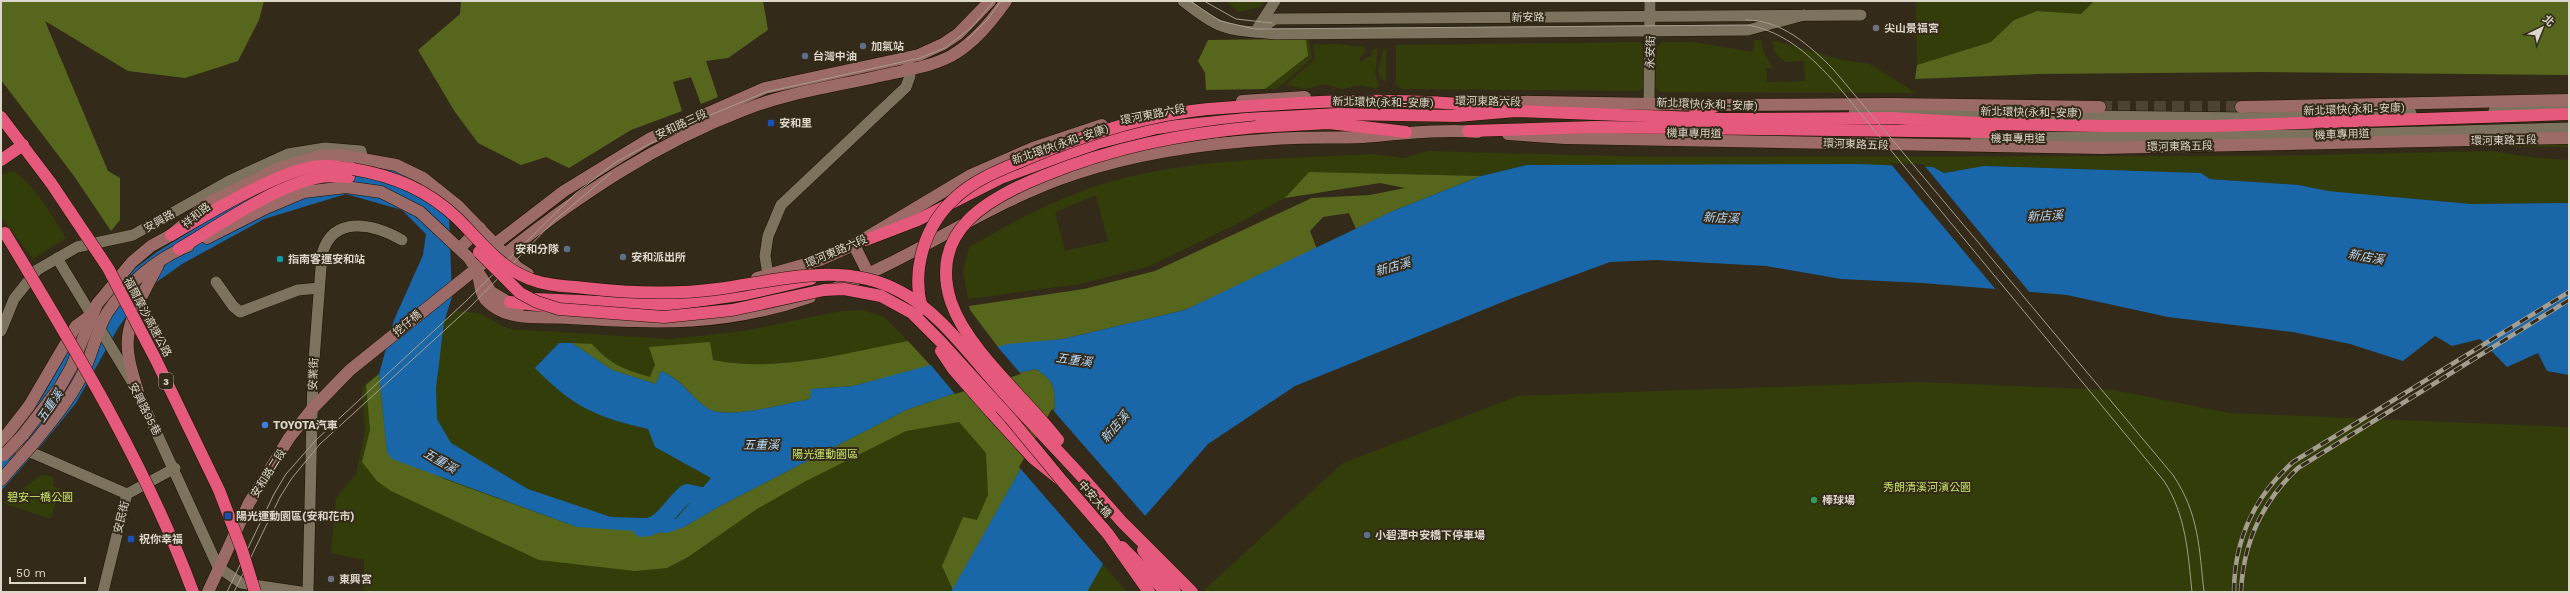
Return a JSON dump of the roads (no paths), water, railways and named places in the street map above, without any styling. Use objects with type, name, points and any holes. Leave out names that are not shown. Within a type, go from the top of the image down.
[{"type":"highway","points":[[1063,482],[1033,458],[990,411],[953,369],[933,338],[921,303],[918,283],[919,264],[926,238],[943,210],[955,198],[993,173],[1088,135],[1159,116],[1208,109],[1286,103],[1346,102],[1468,104],[1516,111]]},
{"type":"highway","points":[[1691,116],[1718,105]]},
{"type":"highway","name":"新北環快(永和-安康)","points":[[866,240],[918,220],[1003,177],[1097,143],[1157,128],[1246,119],[1315,115],[1457,116],[1516,111],[1691,116],[1730,119],[1892,118],[1992,124],[2103,126],[2263,124],[2569,114]]},
{"type":"highway","name":"福爾摩沙高速公路","points":[[1,117],[51,183],[108,268],[156,360],[219,490],[242,550],[254,592]]},
{"type":"highway","name":"新北環快(永和-安康)","points":[[1468,131],[1595,127],[2104,133],[2446,126],[2569,120]]},
{"type":"highway","points":[[1083,478],[1057,439],[979,349],[957,316],[948,288],[947,272],[950,252],[956,236],[967,221],[995,197],[1076,162],[1112,150],[1170,137],[1256,127],[1329,124],[1406,132]]},
{"type":"highway","points":[[1,160],[23,145]]},
{"type":"highway","points":[[171,235],[222,206],[298,171],[321,166],[394,185],[426,202],[454,226],[516,290],[537,302],[560,309],[664,317],[696,315],[779,301],[824,290]]},
{"type":"highway","points":[[179,249],[262,200],[290,187],[322,177],[351,173],[399,179],[419,189],[458,219],[505,265],[530,279],[556,285],[638,293],[680,293],[797,276],[842,274],[878,280],[917,301],[955,337],[1083,478]]},
{"type":"highway","points":[[3,230],[101,397],[151,491],[193,592]]},
{"type":"highway","points":[[489,258],[522,293],[539,300],[666,311],[791,292],[844,289],[866,291],[896,303],[912,314],[1010,418],[1063,482]]},
{"type":"highway","points":[[510,302],[668,305],[746,294],[821,276]]},
{"type":"highway","name":"中安大橋","points":[[1083,478],[1122,522]]},
{"type":"highway","name":"中安大橋","points":[[1063,482],[1108,534]]},
{"type":"highway","points":[[1122,522],[1175,592]]},
{"type":"highway","points":[[1122,522],[1192,592]]},
{"type":"highway","points":[[1108,534],[1150,592]]},
{"type":"highway","points":[[1108,534],[1136,559],[1166,592]]},
{"type":"main road","name":"安和路三段","points":[[489,258],[495,244],[570,187],[621,154],[677,125],[764,88],[907,57],[943,44],[958,34],[990,1]]},
{"type":"main road","name":"安和路三段","points":[[465,277],[489,258],[505,254],[545,223],[621,170],[655,150],[743,110],[769,101],[910,70],[950,56],[967,45],[991,21],[1006,1]]},
{"type":"main road","name":"環河東路六段","points":[[495,244],[517,267],[536,279],[602,288],[644,291],[708,288],[768,275],[820,260],[866,240],[917,206],[971,175],[1033,148],[1111,122],[1165,110],[1279,98],[1718,105]]},
{"type":"main road","points":[[2241,107],[2569,100]]},
{"type":"main road","points":[[1718,105],[1771,106],[1892,104],[2100,107]]},
{"type":"main road","points":[[477,268],[485,299],[496,308],[515,316],[530,318],[568,318],[653,323],[717,320],[792,304],[843,285],[1019,197],[1074,174],[1140,156],[1171,149],[1293,138],[1362,137],[1406,132],[1468,131]]},
{"type":"main road","name":"環河東路五段","points":[[1468,131],[1565,138],[2102,148],[2569,138]]},
{"type":"main road","name":"祥和路","points":[[1,459],[60,387],[71,368],[91,314],[104,292],[132,262],[151,246],[171,235],[209,203],[282,167],[320,156],[340,155],[396,165],[422,178],[458,206],[495,244]]},
{"type":"main road","name":"祥和路","points":[[1,480],[59,413],[82,375],[100,329],[114,303],[161,259],[179,249],[204,240],[259,211],[304,192],[346,187],[381,192],[420,212],[456,244],[477,268]]},
{"type":"main road","points":[[536,212],[545,223]]},
{"type":"main road","points":[[456,244],[476,224]]},
{"type":"main road","points":[[854,245],[868,273]]},
{"type":"main road","points":[[138,392],[130,365],[128,337],[141,298],[161,259]]},
{"type":"main road","points":[[477,268],[491,292],[510,302],[516,307],[568,318]]},
{"type":"main road","name":"挖仔橋","points":[[350,370],[465,277]]},
{"type":"main road","points":[[2,443],[29,406],[76,326],[91,314]]},
{"type":"main road","name":"安和路二段","points":[[208,592],[218,567],[249,503],[289,438],[312,409],[350,370]]},
{"type":"street","name":"新安路","points":[[1183,1],[1206,20],[1220,27],[1235,31],[1256,32],[1748,30],[1804,15]]},
{"type":"street","points":[[1256,32],[1275,1]]},
{"type":"street","name":"永安街","points":[[1649,103],[1651,31],[1650,1]]},
{"type":"street","name":"新安路","points":[[1256,32],[1275,19],[1861,15]]},
{"type":"street","points":[[768,275],[765,256],[768,236],[781,206],[906,87],[910,80],[910,70],[907,57]]},
{"type":"street","name":"機車專用道","points":[[1771,106],[1791,114],[1892,112],[2250,118],[2569,107]]},
{"type":"street","name":"機車專用道","points":[[1468,131],[2025,138],[2310,136],[2569,128]]},
{"type":"street","name":"安興路","points":[[1,331],[14,299],[37,270],[77,247],[133,235],[229,181],[288,154],[325,148],[361,151],[363,159]]},
{"type":"street","name":"安業街","points":[[308,592],[312,409],[322,254],[325,243],[335,231],[351,226],[362,226],[384,231],[402,240]]},
{"type":"street","name":"安興路95巷","points":[[57,258],[138,392],[175,468],[218,567]]},
{"type":"street","points":[[216,282],[233,306],[240,312],[298,290],[319,288]]},
{"type":"street","points":[[2,443],[35,454],[127,494]]},
{"type":"street","name":"安民街","points":[[103,592],[127,494],[175,468]]},
{"type":"street","points":[[218,567],[241,583],[301,592]]},
{"type":"water","name":"新店溪","points":[[353,157],[397,165],[436,193],[449,215],[452,297],[444,322],[436,388],[437,419],[451,443],[528,489],[611,517],[676,519],[711,478],[655,447],[648,429],[599,415],[586,409],[561,392],[535,368],[559,343],[572,343],[612,370],[656,384],[661,371],[675,379],[709,409],[729,413],[758,410],[810,399],[811,389],[853,386],[1008,344],[1063,339],[1185,310],[1393,211],[1481,176],[1527,165],[1857,164],[1933,167],[1944,173],[1984,166],[2201,173],[2210,179],[2299,185],[2328,191],[2471,204],[2569,203],[2569,375],[2547,371],[2538,353],[2507,367],[2480,339],[2452,346],[2435,336],[2403,361],[2350,344],[2293,332],[2168,317],[2067,295],[1923,283],[1841,279],[1766,266],[1656,260],[1610,262],[1510,299],[1295,386],[1208,444],[1103,564],[1087,592],[951,592],[1055,408],[1054,389],[1047,377],[1036,369],[1008,375],[906,410],[720,506],[684,527],[667,533],[577,527],[392,459],[387,452],[379,374],[394,320],[423,255],[426,234],[402,210],[346,194],[264,219],[182,264],[144,291],[118,328],[76,403],[1,491],[1,444],[41,399],[102,293],[157,252],[284,174]]},
{"type":"waterway","name":"五重溪","points":[[642,528],[650,527],[662,520],[687,493],[711,498],[719,492]]},
{"type":"tunnel","points":[[2100,107],[2241,107]]},
{"type":"tram line","points":[[227,592],[274,494],[286,474],[316,440],[465,302],[575,194],[616,162],[679,128],[766,92],[920,58],[945,48],[972,27],[994,1]]},
{"type":"tram line","points":[[967,40],[988,19],[1001,1]]},
{"type":"tram line","points":[[1190,1],[1220,21],[1255,29],[1748,25],[1762,28],[1786,40],[1808,56],[1837,85],[2164,481],[2177,507],[2185,535],[2192,592]]},
{"type":"tram line","points":[[1204,1],[1236,19],[1272,23]]},
{"type":"tram line","points":[[1746,20],[1759,21],[1783,29],[1804,43],[1833,69],[2173,475],[2182,489],[2193,517],[2199,545],[2204,592]]},
{"type":"tram line","points":[[234,592],[280,497],[292,478],[320,444],[470,307],[555,220],[611,173]]},
{"type":"railway","points":[[2234,592],[2238,554],[2242,537],[2249,520],[2267,490],[2279,475],[2293,462],[2569,292]]},
{"type":"railway","points":[[2241,592],[2246,556],[2250,540],[2257,524],[2274,495],[2298,468],[2569,300]]},
{"type":"place","name":"尖山景福宮","points":[[1876,28]]},
{"type":"place","name":"加氣站","points":[[863,46]]},
{"type":"place","name":"台灣中油","points":[[805,56]]},
{"type":"place","name":"安和里","points":[[771,123]]},
{"type":"place","name":"安和分隊","points":[[567,249]]},
{"type":"place","name":"安和派出所","points":[[623,257]]},
{"type":"place","name":"指南客運安和站","points":[[280,259]]},
{"type":"place","name":"TOYOTA汽車","points":[[265,425]]},
{"type":"place","name":"棒球場","points":[[1814,500]]},
{"type":"place","name":"陽光運動園區(安和花市)","points":[[228,516]]},
{"type":"place","name":"小碧潭中安橋下停車場","points":[[1367,535]]},
{"type":"place","name":"祝你幸福","points":[[131,539]]},
{"type":"place","name":"東興宮","points":[[331,579]]},
{"type":"park label","name":"陽光運動園區","points":[[825,454]]},
{"type":"park label","name":"秀朗清溪河濱公園","points":[[1927,487]]},
{"type":"park label","name":"碧安一橋公園","points":[[40,497]]}]
